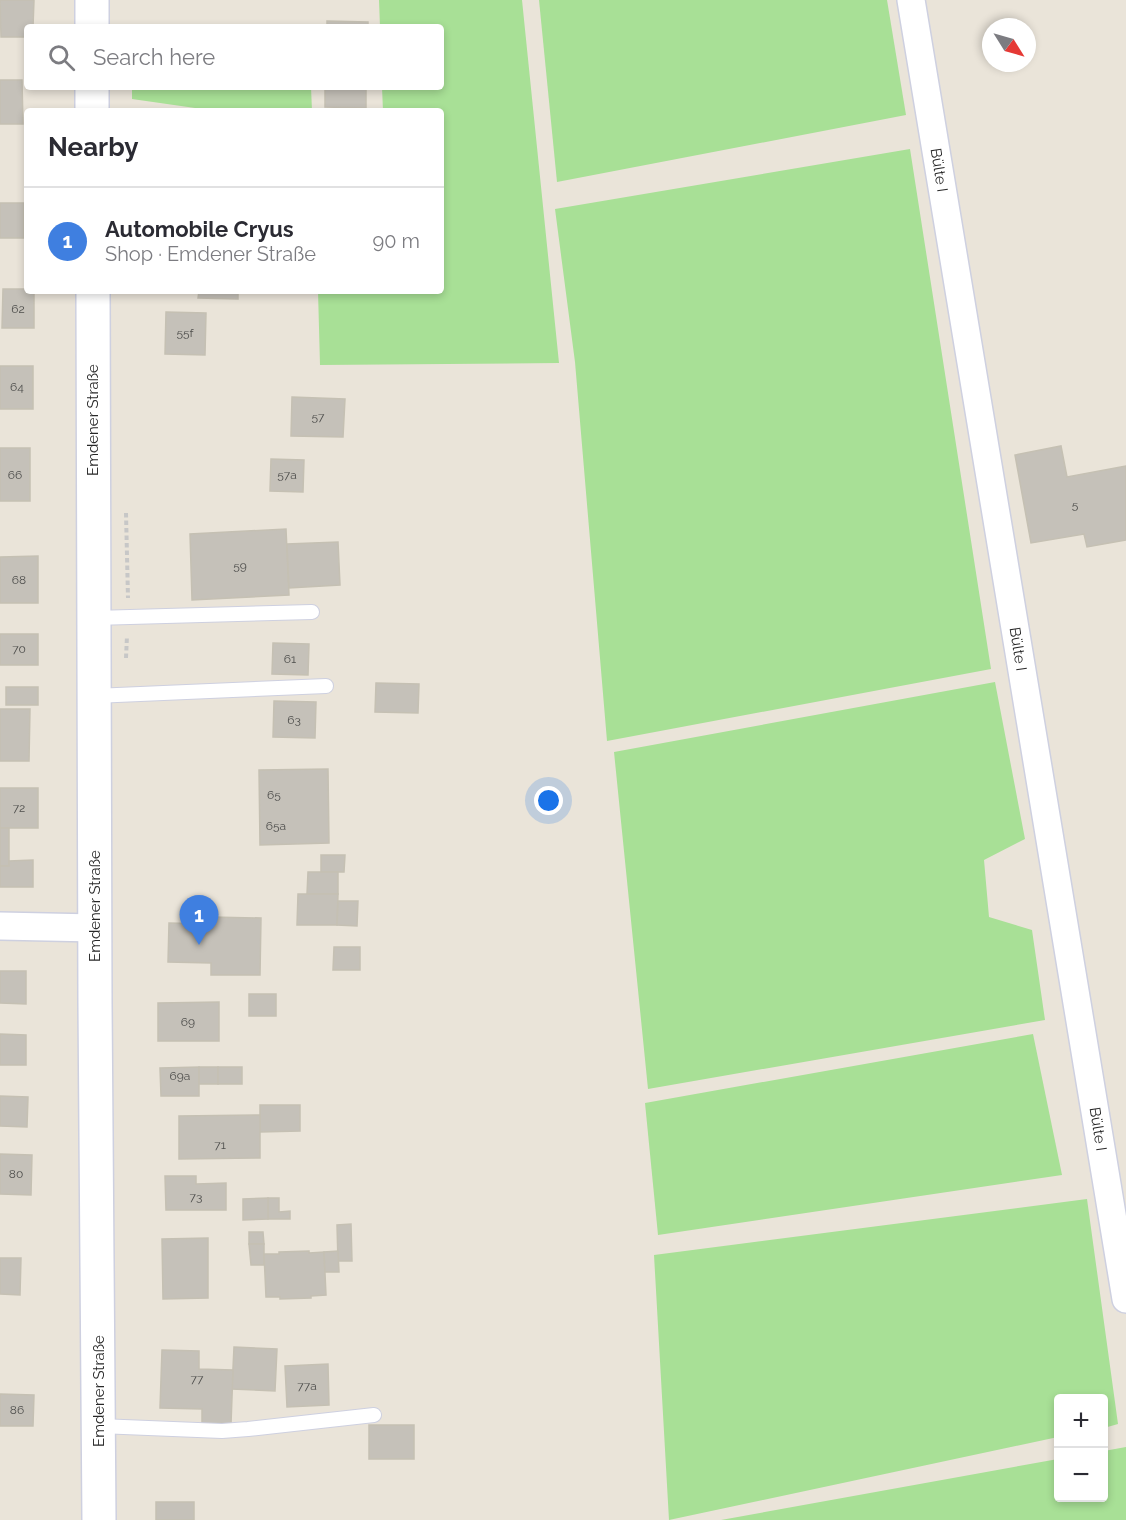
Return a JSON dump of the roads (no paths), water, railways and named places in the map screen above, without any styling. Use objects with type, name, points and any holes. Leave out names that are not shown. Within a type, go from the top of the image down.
[{"type":"street","points":[[92,24],[93,0]]},
{"type":"street","name":"Bülte I","points":[[911,0],[1126,1299]]},
{"type":"street","points":[[92,90],[93,108]]},
{"type":"street","name":"Emdener Straße","points":[[93,294],[99,1520]]},
{"type":"street","points":[[0,926],[95,928]]},
{"type":"lane","points":[[94,618],[312,612]]},
{"type":"lane","points":[[94,696],[326,686]]},
{"type":"lane","points":[[99,1425],[222,1431],[374,1415]]},
{"type":"place","name":"Automobile Cryus","points":[[199,945]]}]
